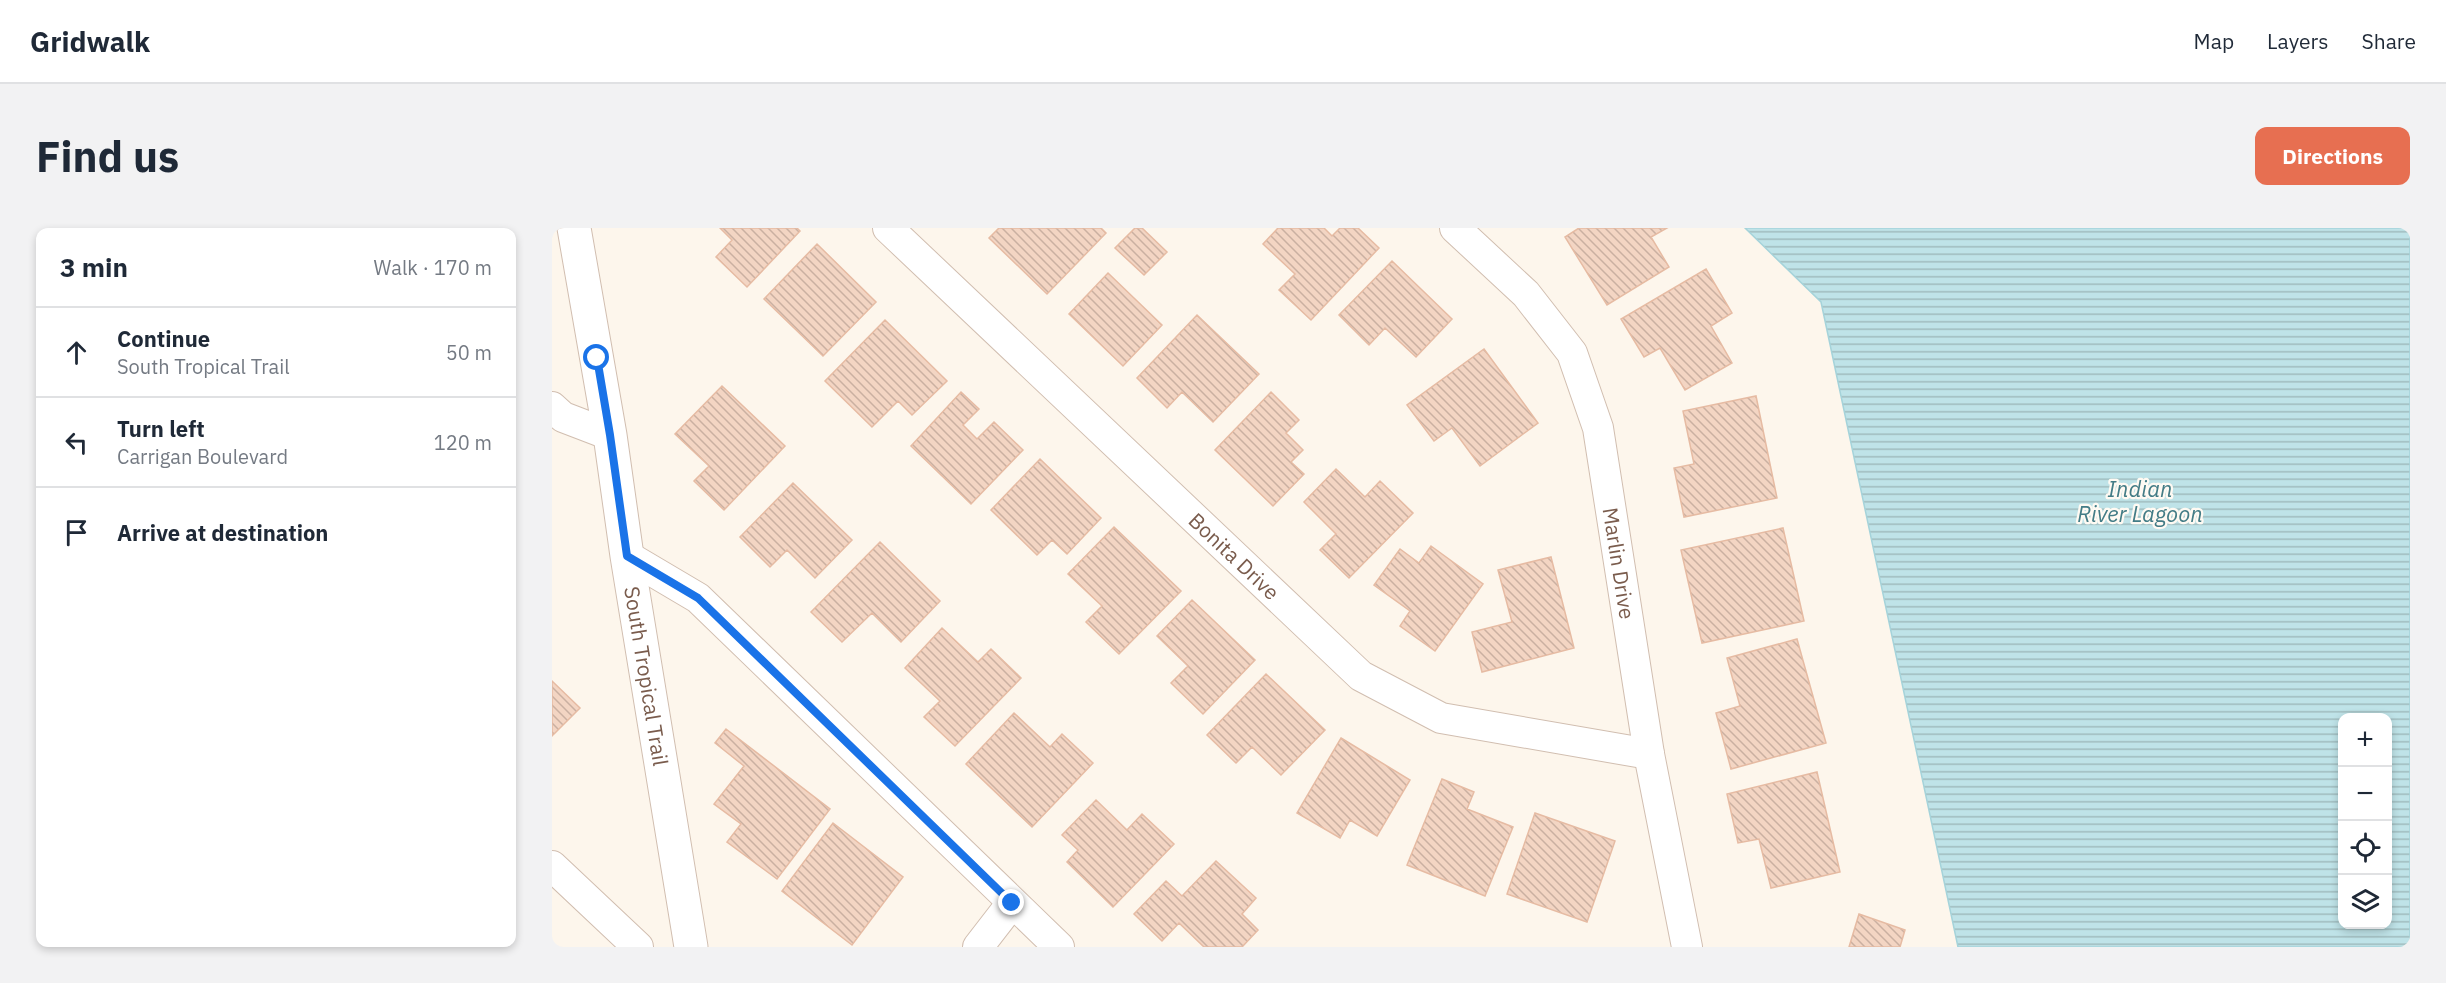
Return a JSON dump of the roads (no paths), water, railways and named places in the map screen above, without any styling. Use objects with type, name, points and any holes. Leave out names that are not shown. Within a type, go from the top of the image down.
[{"type":"street","name":"South Tropical Trail","points":[[574,228],[610,435],[627,556],[691,947]]},
{"type":"street","name":"Bonita Drive","points":[[888,228],[1361,676],[1442,718],[1649,754]]},
{"type":"street","name":"Marlin Drive","points":[[1455,228],[1526,294],[1572,353],[1598,428],[1649,754],[1687,947]]},
{"type":"street","points":[[552,407],[563,417],[610,435]]},
{"type":"street","points":[[627,556],[698,598],[1059,947]]},
{"type":"street","points":[[552,866],[638,947]]},
{"type":"street","points":[[978,947],[1012,903]]},
{"type":"water","name":"Indian River Lagoon","points":[[1745,228],[2410,228],[2410,947],[1958,947],[1821,302]]}]
